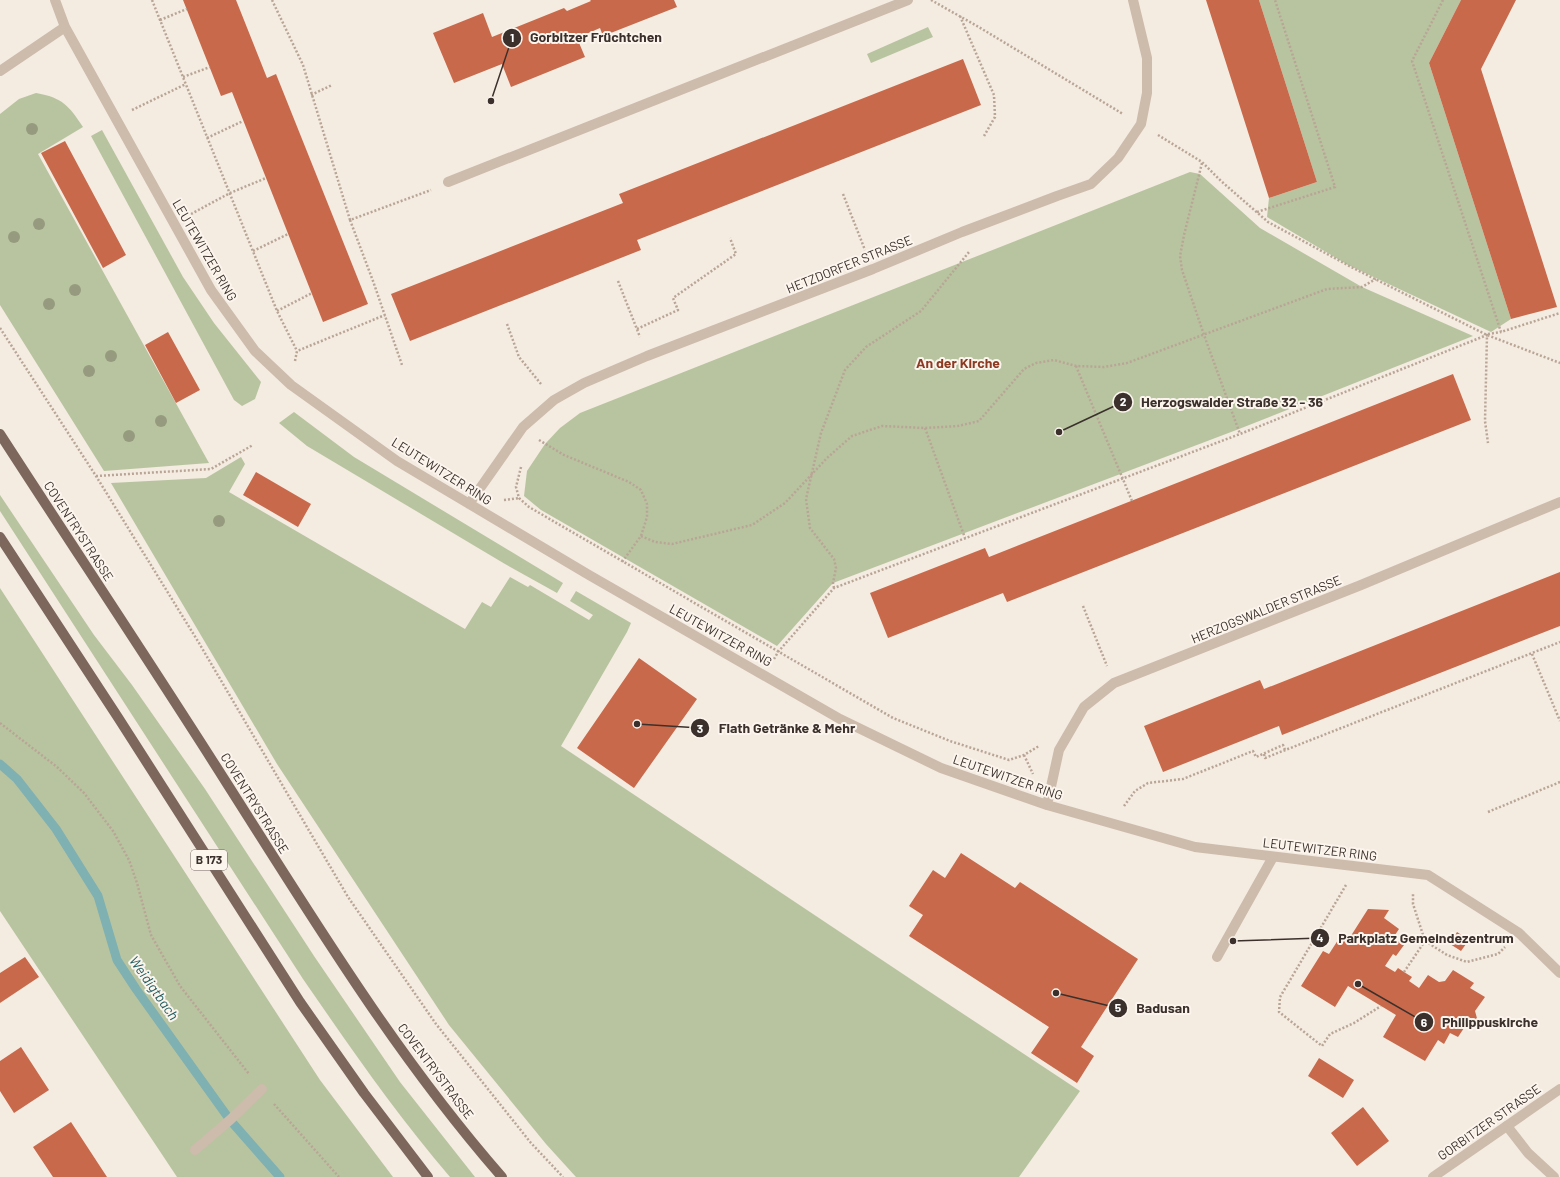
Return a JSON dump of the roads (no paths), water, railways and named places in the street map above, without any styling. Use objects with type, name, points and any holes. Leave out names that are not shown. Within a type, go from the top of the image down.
[{"type":"main road","name":"COVENTRYSTRASSE","points":[[0,434],[347,969],[411,1062],[482,1154],[502,1177]]},
{"type":"main road","name":"B 173","points":[[0,537],[119,719],[300,1002],[364,1093],[428,1177]]},
{"type":"street","name":"LEUTEWITZER RING","points":[[55,0],[65,27],[211,290],[255,351],[291,385],[397,461],[595,578],[765,674],[840,719],[941,768],[1047,804],[1195,847],[1428,875],[1519,933],[1560,973]]},
{"type":"street","points":[[448,182],[908,0]]},
{"type":"street","name":"HETZDORFER STRASSE","points":[[469,504],[523,428],[554,400],[584,383],[647,356],[873,269],[962,232],[1091,184],[1118,158],[1141,124],[1147,93],[1147,58],[1133,0]]},
{"type":"street","points":[[0,71],[65,27]]},
{"type":"street","name":"HERZOGSWALDER STRASSE","points":[[1047,804],[1059,750],[1084,707],[1114,683],[1361,585],[1560,502]]},
{"type":"street","points":[[1217,957],[1273,857]]},
{"type":"street","name":"GORBITZER STRASSE","points":[[1433,1177],[1560,1089]]},
{"type":"street","points":[[195,1150],[262,1090]]},
{"type":"street","points":[[1507,1126],[1528,1153],[1554,1177]]},
{"type":"waterway","name":"Weidigtbach","points":[[0,764],[17,779],[56,829],[98,896],[117,960],[136,989],[230,1120],[280,1177]]},
{"type":"place","name":"Gorbitzer Früchtchen","points":[[491,101]]},
{"type":"place","name":"Herzogswalder Straße 32 - 36","points":[[1059,432]]},
{"type":"place","name":"Flath Getränke & Mehr","points":[[637,724]]},
{"type":"place","name":"Parkplatz Gemeindezentrum","points":[[1233,941]]},
{"type":"place","name":"Philippuskirche","points":[[1358,984]]},
{"type":"place","name":"Badusan","points":[[1056,993]]},
{"type":"district","name":"An der Kirche","points":[[958,363]]}]
